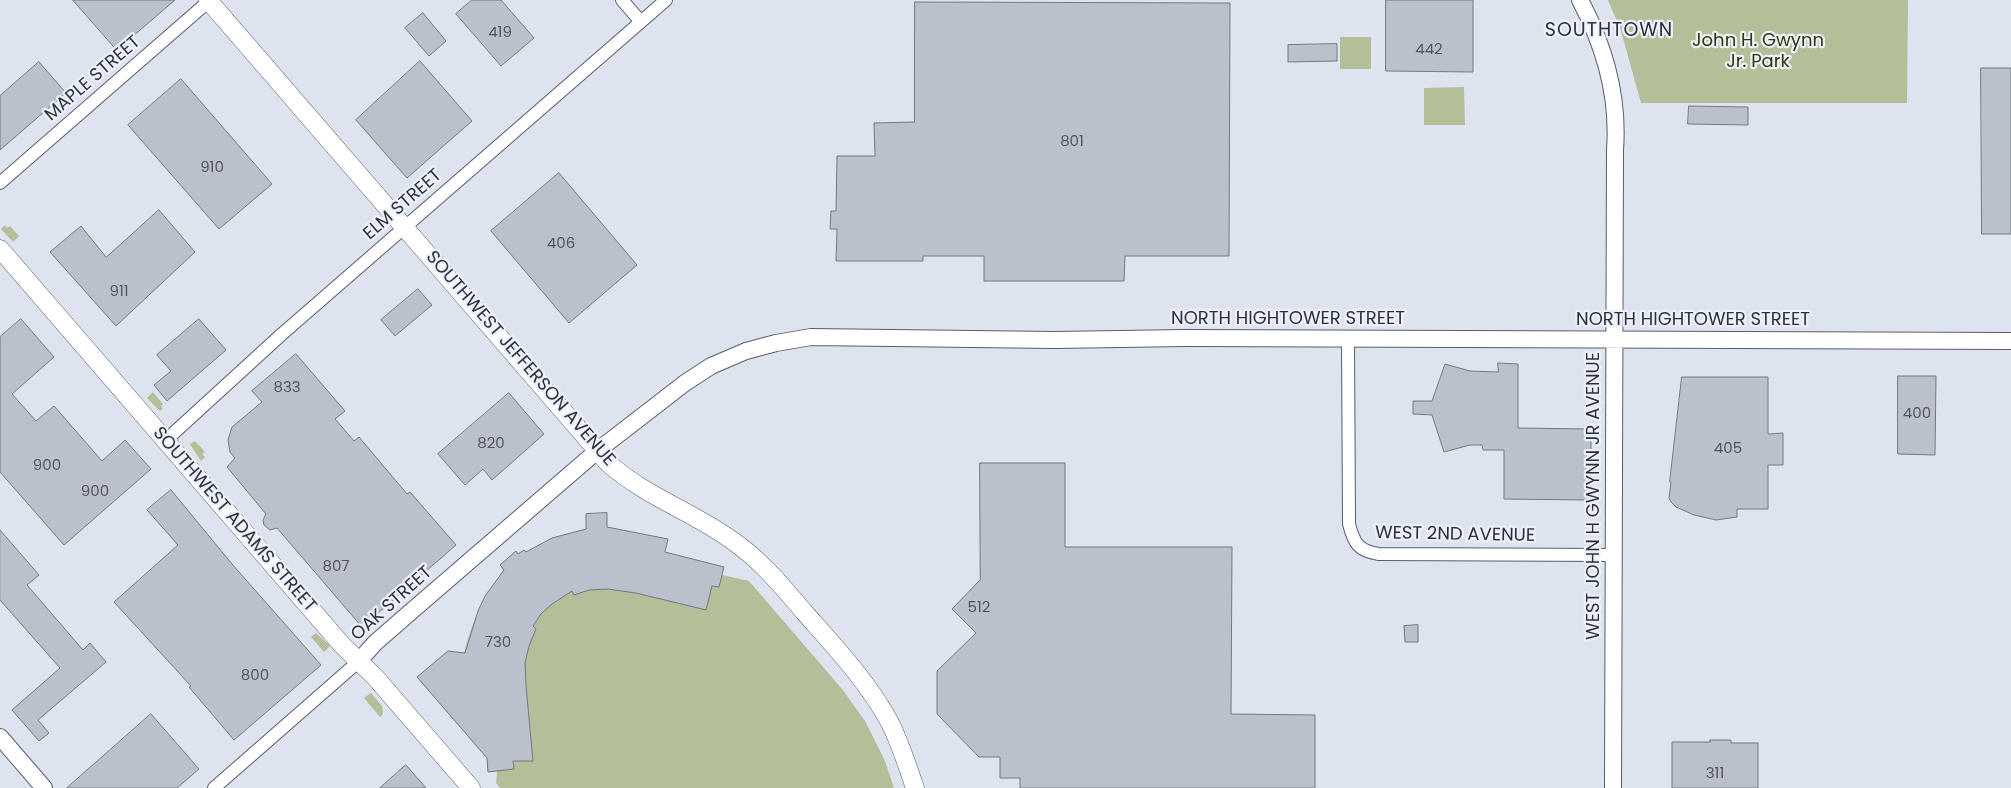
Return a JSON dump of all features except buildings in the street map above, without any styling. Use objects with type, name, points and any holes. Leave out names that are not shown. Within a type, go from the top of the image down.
[{"type":"main road","name":"SOUTHWEST JEFFERSON AVENUE","points":[[208,1],[405,226],[608,463],[626,478],[668,504],[720,532],[762,564],[848,662],[872,693],[898,739],[915,788]]},
{"type":"main road","name":"SOUTHWEST ADAMS STREET","points":[[0,249],[358,662],[375,677],[471,788]]},
{"type":"street","points":[[622,0],[641,22]]},
{"type":"street","name":"ELM STREET","points":[[166,440],[282,334],[666,0]]},
{"type":"street","name":"WEST JOHN H GWYNN JR AVENUE","points":[[1580,0],[1598,37],[1606,62],[1613,90],[1616,116],[1612,788]]},
{"type":"street","name":"MAPLE STREET","points":[[0,183],[208,1]]},
{"type":"street","name":"NORTH HIGHTOWER STREET","points":[[597,451],[668,396],[711,366],[752,348],[795,339],[820,337],[1054,340],[1186,338],[2011,341]]},
{"type":"street","name":"WEST 2ND AVENUE","points":[[1348,339],[1349,524],[1352,539],[1360,549],[1379,554],[1614,555]]},
{"type":"street","name":"OAK STREET","points":[[214,788],[358,662],[407,615],[597,451]]},
{"type":"street","points":[[0,737],[44,788]]},
{"type":"green space","name":"John H. Gwynn Jr. Park","points":[[1608,0],[1908,0],[1907,103],[1641,103],[1621,31]]},
{"type":"green space","points":[[1340,37],[1371,37],[1371,69],[1340,69]]},
{"type":"green space","points":[[1464,87],[1465,125],[1424,125],[1424,88]]},
{"type":"green space","points":[[5,225],[7,228],[10,226],[19,236],[13,242],[1,229]]},
{"type":"green space","points":[[153,392],[163,404],[161,406],[163,409],[160,411],[147,398]]},
{"type":"green space","points":[[195,441],[205,452],[202,454],[205,457],[201,461],[190,444]]},
{"type":"green space","points":[[607,527],[668,539],[665,552],[722,575],[749,581],[842,689],[865,721],[885,761],[894,788],[500,788],[496,783],[497,771],[488,772],[486,751],[481,752],[417,677],[448,651],[464,653],[479,610],[503,571],[500,565],[516,551],[518,554],[524,550],[526,552],[552,538],[583,530]]},
{"type":"green space","points":[[316,633],[330,646],[324,652],[311,637]]},
{"type":"green space","points":[[371,693],[382,706],[383,714],[380,717],[364,698]]},
{"type":"district","name":"SOUTHTOWN","points":[[1609,31]]}]
